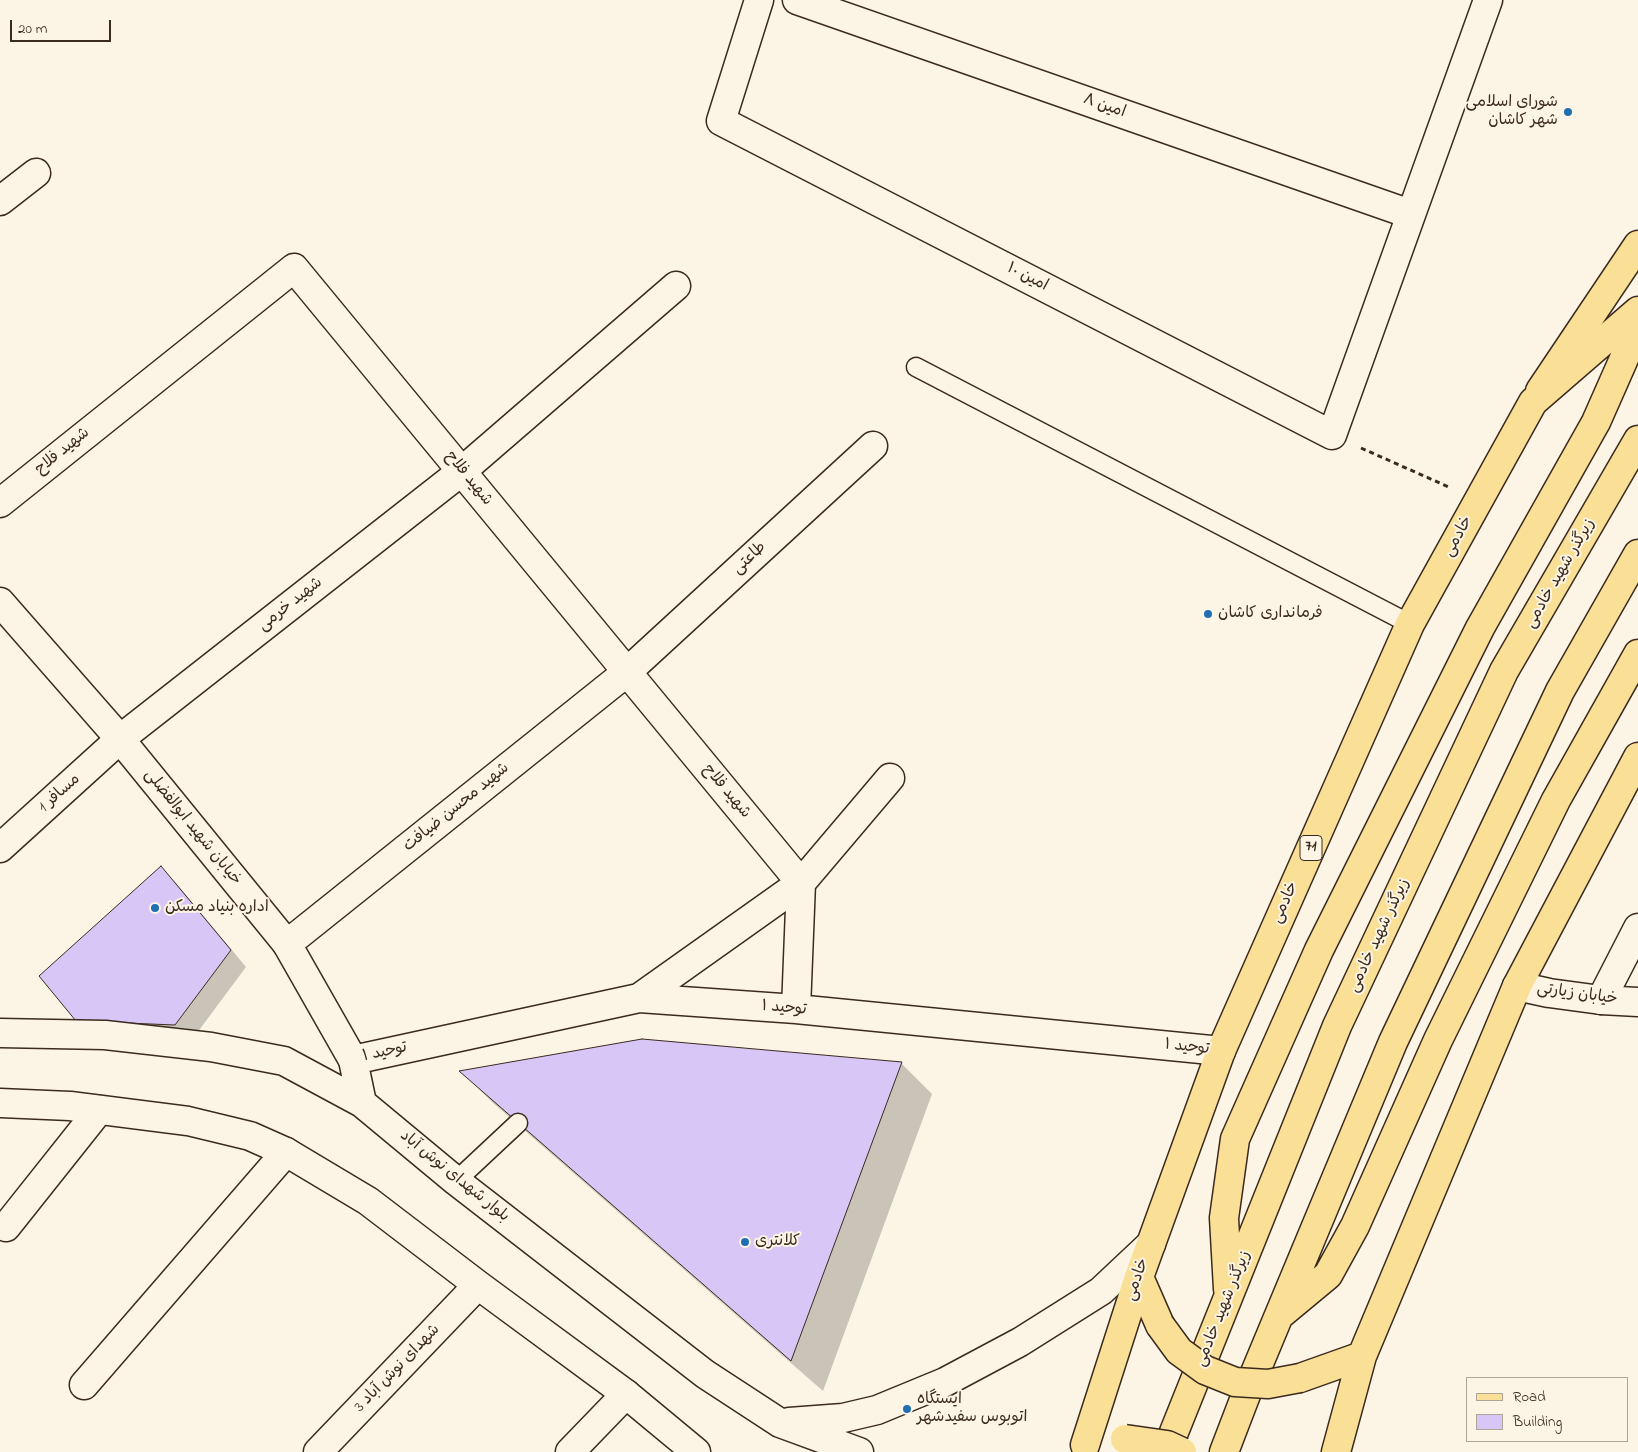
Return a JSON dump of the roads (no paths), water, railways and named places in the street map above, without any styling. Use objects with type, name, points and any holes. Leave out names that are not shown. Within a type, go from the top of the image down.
[{"type":"main road","points":[[1533,402],[1638,245]]},
{"type":"main road","name":"خادمی","points":[[1079,1448],[1221,1051],[1410,624],[1533,402],[1638,311]]},
{"type":"main road","points":[[1228,1298],[1224,1218],[1234,1138],[1328,932],[1480,628],[1596,422],[1638,327]]},
{"type":"main road","name":"زیرگذر شهید خادمی","points":[[1166,1452],[1337,1026],[1500,680],[1638,440]]},
{"type":"main road","points":[[1224,1452],[1278,1317],[1406,1015],[1560,691],[1638,554]]},
{"type":"main road","points":[[1278,1317],[1328,1276],[1355,1226],[1438,1040],[1556,800],[1638,654]]},
{"type":"main road","points":[[1336,1452],[1362,1356],[1517,986],[1638,756]]},
{"type":"main road","points":[[1139,1278],[1160,1325],[1179,1351],[1205,1370],[1236,1382],[1268,1384],[1300,1378],[1362,1356]]},
{"type":"main road","name":"71","points":[[1079,1448],[1125,1439],[1167,1445],[1182,1452]]},
{"type":"street","name":"امین ۱۰","points":[[759,0],[721,121],[1332,436],[1410,214]]},
{"type":"street","name":"امین ۸","points":[[797,0],[1410,214]]},
{"type":"street","points":[[1410,214],[1488,0]]},
{"type":"street","points":[[0,201],[36,173]]},
{"type":"street","name":"شهید فلاح","points":[[0,502],[294,268],[801,883]]},
{"type":"street","name":"شهید خرمی","points":[[120,740],[462,472],[676,286]]},
{"type":"street","name":"طاعتی","points":[[627,672],[873,446]]},
{"type":"street","name":"خیابان شهید ابوالفضلی","points":[[0,602],[120,740],[287,944],[353,1060],[362,1103]]},
{"type":"street","name":"شهید محسن ضیافت","points":[[287,944],[627,672]]},
{"type":"street","name":"مسافر 1","points":[[0,848],[120,740]]},
{"type":"street","points":[[639,998],[801,883],[890,778]]},
{"type":"street","points":[[796,1009],[801,883]]},
{"type":"street","points":[[1602,1000],[1638,928]]},
{"type":"street","name":"خیابان زیارتی","points":[[1517,986],[1550,993],[1602,1000],[1638,1002]]},
{"type":"street","name":"توحید ۱","points":[[353,1060],[639,998],[796,1009],[1221,1051]]},
{"type":"street","name":"بلوار شهدای نوش آباد","points":[[0,1033],[106,1035],[211,1047],[284,1062],[362,1103],[456,1181],[705,1374],[780,1423],[859,1452]]},
{"type":"street","points":[[0,1104],[70,1106],[188,1121],[250,1136],[286,1152],[368,1201],[626,1394],[696,1452]]},
{"type":"street","points":[[6,1227],[99,1110]]},
{"type":"street","points":[[84,1385],[286,1152]]},
{"type":"street","points":[[780,1423],[843,1418],[877,1410],[945,1382],[1020,1342],[1101,1290],[1151,1244]]},
{"type":"street","name":"شهدای نوش آباد 3","points":[[318,1452],[478,1285]]},
{"type":"street","points":[[570,1452],[626,1394]]},
{"type":"lane","points":[[916,367],[1410,624]]},
{"type":"lane","points":[[456,1181],[518,1123]]},
{"type":"place","name":"شورای اسلامی شهر کاشان","points":[[1568,112]]},
{"type":"place","name":"فرمانداری کاشان","points":[[1208,614]]},
{"type":"place","name":"اداره بنیاد مسکن","points":[[155,908]]},
{"type":"place","name":"کلانتری","points":[[745,1242]]},
{"type":"place","name":"ایستگاه اتوبوس سفیدشهر","points":[[907,1409]]}]
